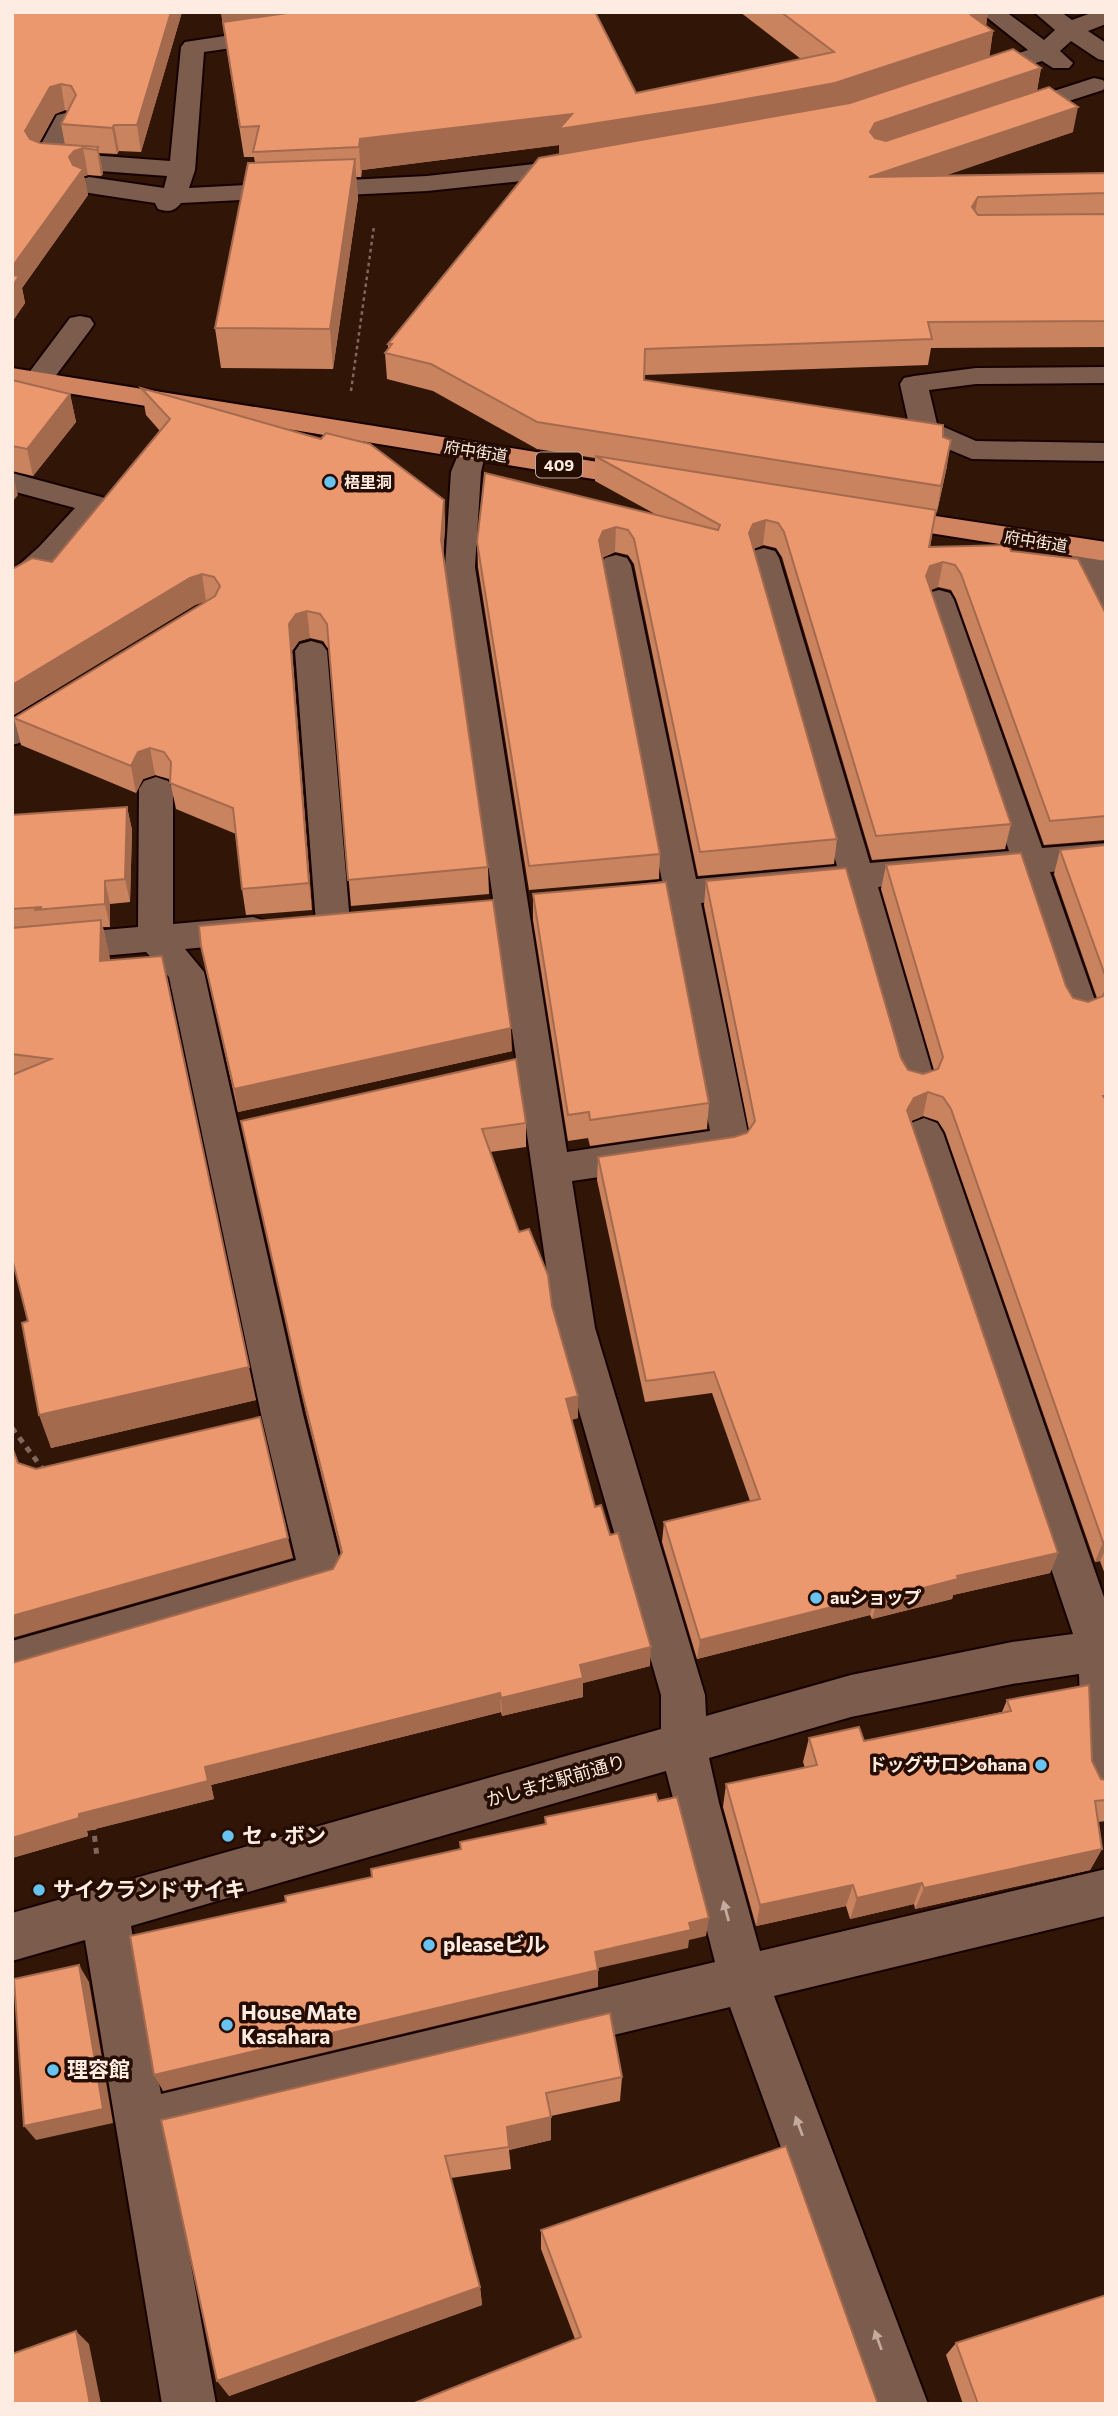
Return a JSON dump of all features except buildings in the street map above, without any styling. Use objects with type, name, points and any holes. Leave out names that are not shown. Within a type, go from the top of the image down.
[{"type":"highway","name":"府中街道","points":[[25,378],[673,483]]},
{"type":"highway","name":"府中街道","points":[[860,513],[1095,551]]},
{"type":"street","points":[[991,12],[1100,89]]},
{"type":"street","points":[[1045,12],[1106,54]]},
{"type":"street","points":[[954,83],[1045,52],[1070,29],[1106,16]]},
{"type":"street","points":[[158,216],[174,196],[182,170],[193,47],[298,32]]},
{"type":"street","points":[[997,118],[1100,89]]},
{"type":"street","points":[[66,120],[46,159],[182,170]]},
{"type":"street","points":[[89,185],[146,195],[174,196],[379,187],[522,176],[603,163]]},
{"type":"street","points":[[25,378],[80,324]]},
{"type":"street","points":[[1106,375],[976,376],[914,384],[924,429],[972,450],[1106,452]]},
{"type":"street","points":[[472,451],[466,472],[460,567],[510,909],[521,1066],[551,1169],[575,1328],[683,1695],[684,1745],[696,1803],[744,1979],[901,2404]]},
{"type":"street","points":[[12,482],[95,504],[50,554],[12,588]]},
{"type":"street","points":[[12,546],[50,554]]},
{"type":"street","points":[[1095,551],[1106,606]]},
{"type":"street","points":[[764,558],[917,1082]]},
{"type":"street","points":[[551,1169],[731,1143],[616,565]]},
{"type":"street","points":[[939,600],[1080,1009]]},
{"type":"street","points":[[12,951],[319,924],[312,651]]},
{"type":"street","points":[[12,734],[93,684]]},
{"type":"street","points":[[12,1662],[321,1573],[282,1413],[235,1130],[186,972],[155,939],[156,789]]},
{"type":"street","points":[[589,901],[1106,855]]},
{"type":"street","points":[[924,1133],[1103,1650],[1106,1783]]},
{"type":"street","points":[[243,1423],[282,1413]]},
{"type":"street","name":"かしまだ駅前通り","points":[[12,1937],[851,1696],[1012,1663],[1103,1650]]},
{"type":"street","points":[[141,2124],[1106,1892]]},
{"type":"street","points":[[104,1909],[189,2404]]},
{"type":"path","points":[[346,429],[379,187]]},
{"type":"path","points":[[12,1428],[44,1470],[46,1483]]},
{"type":"path","points":[[92,1816],[104,1909]]},
{"type":"place","name":"梧里洞","points":[[330,482]]},
{"type":"place","name":"auショップ","points":[[816,1598]]},
{"type":"place","name":"ドッグサロンohana","points":[[1041,1765]]},
{"type":"place","name":"セ・ボン","points":[[228,1836]]},
{"type":"place","name":"サイクランド サイキ","points":[[39,1890]]},
{"type":"place","name":"pleaseビル","points":[[429,1945]]},
{"type":"place","name":"House Mate Kasahara","points":[[227,2025]]},
{"type":"place","name":"理容館","points":[[53,2070]]}]
